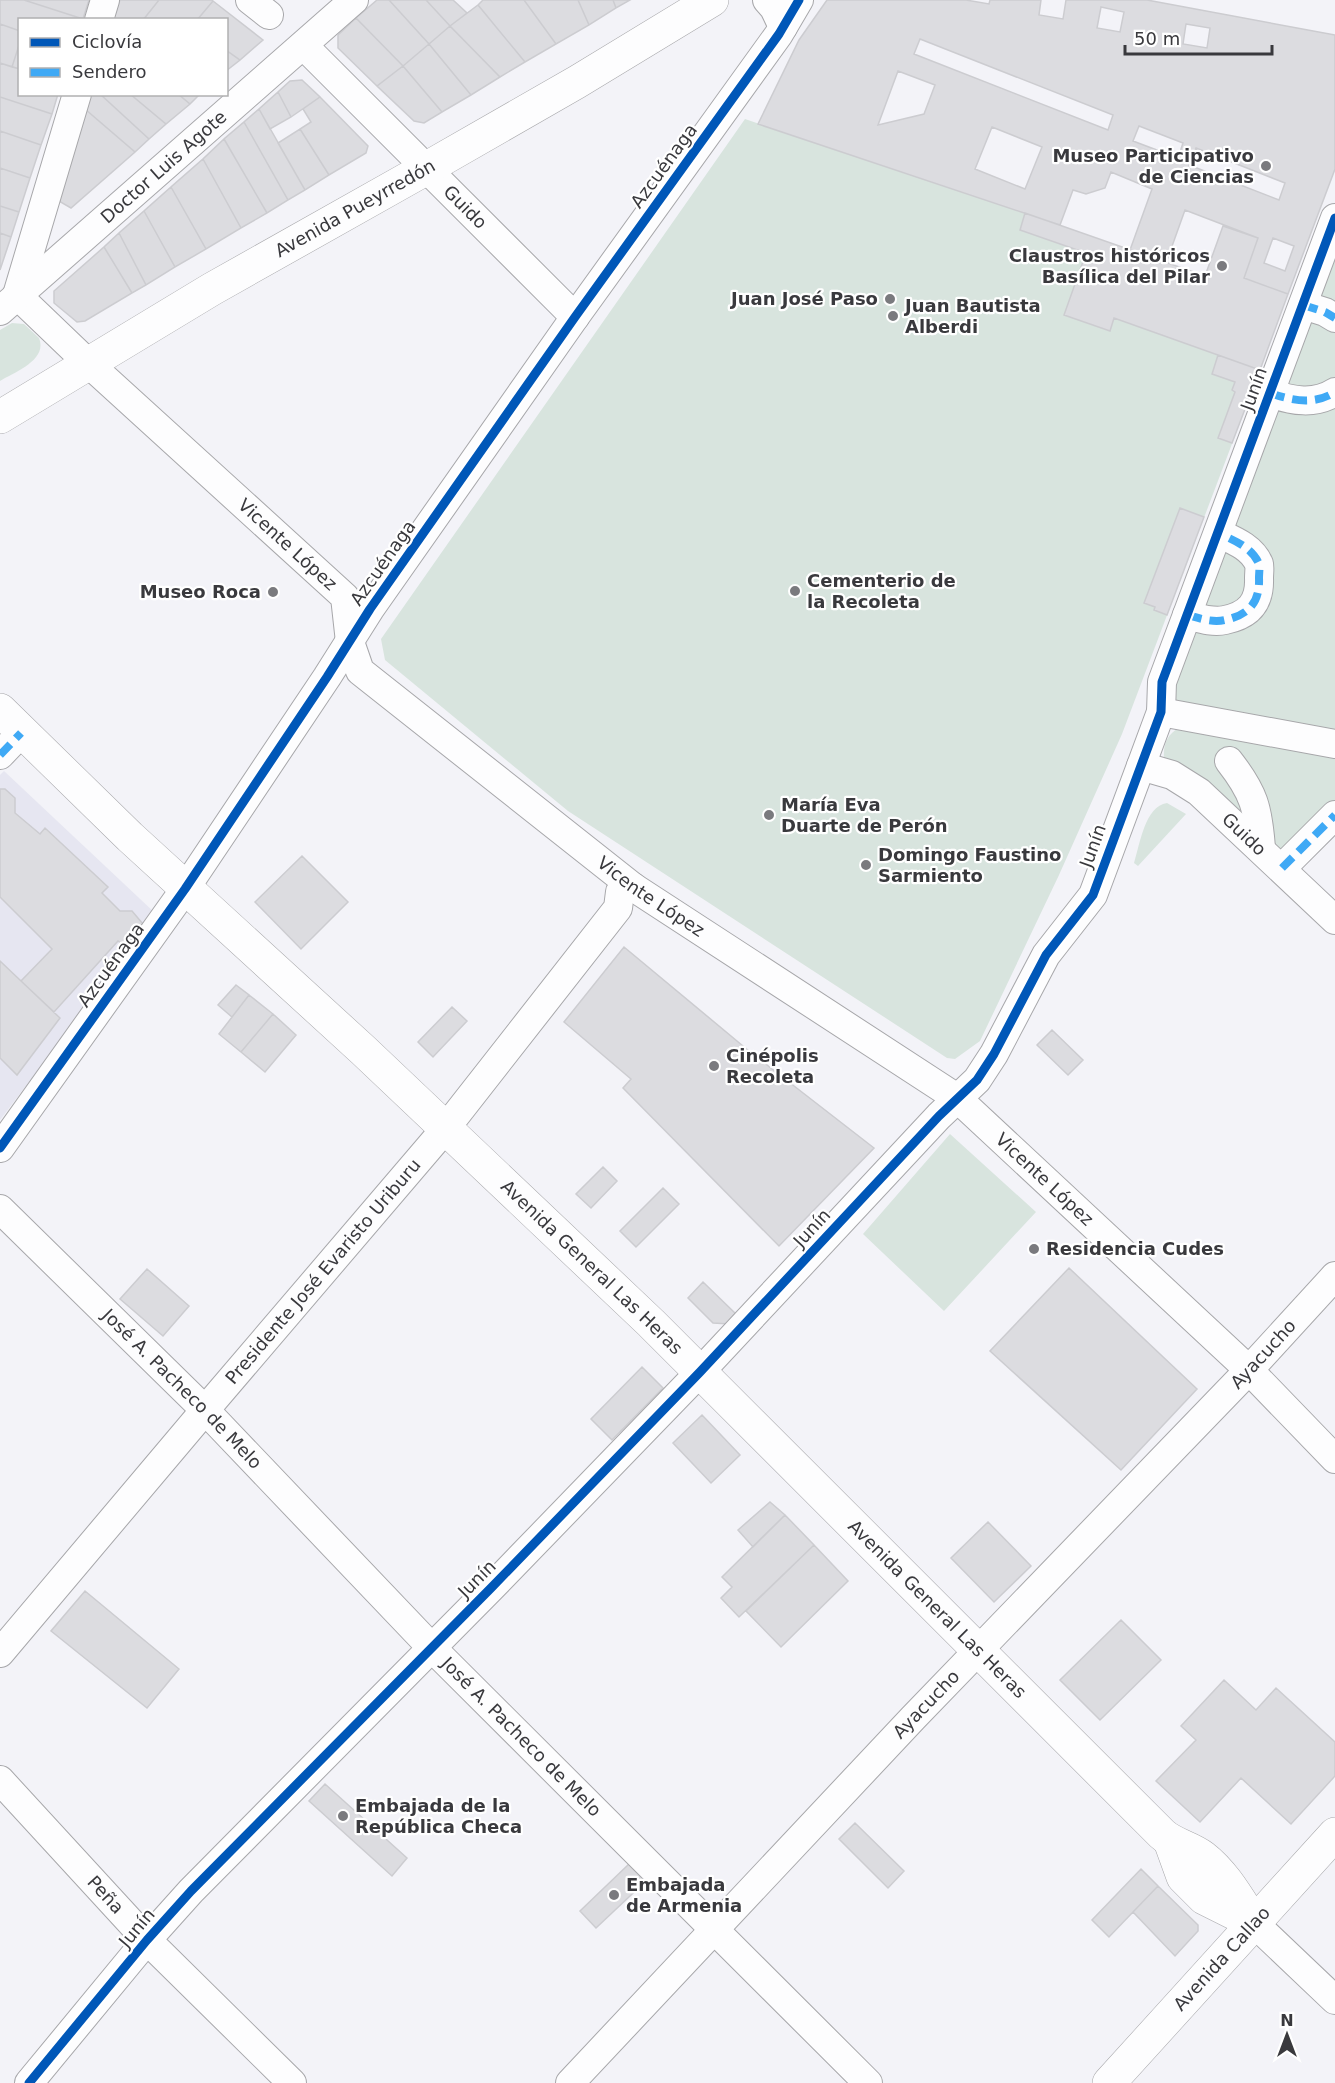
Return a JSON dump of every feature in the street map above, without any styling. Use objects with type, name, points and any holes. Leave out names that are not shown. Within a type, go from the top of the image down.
[{"type":"main road","name":"Avenida Pueyrredón","points":[[0,417],[212,289],[427,168],[712,0]]},
{"type":"main road","name":"Avenida General Las Heras","points":[[7,732],[363,1050],[700,1372],[1170,1841],[1202,1856],[1227,1881],[1254,1923]]},
{"type":"main road","name":"Avenida Callao","points":[[1109,2083],[1335,1834]]},
{"type":"street","points":[[100,18],[105,0]]},
{"type":"street","name":"Doctor Luis Agote","points":[[9,303],[354,0]]},
{"type":"street","points":[[767,0],[774,8],[783,27]]},
{"type":"street","name":"Azcuénaga","points":[[0,1148],[185,890],[370,609],[575,317],[783,27],[799,0]]},
{"type":"street","name":"Guido","points":[[304,46],[575,317]]},
{"type":"street","points":[[9,303],[76,96]]},
{"type":"street","name":"Junín","points":[[30,2083],[190,1891],[491,1588],[700,1372],[939,1116],[977,1080],[994,1054],[1046,955],[1093,895],[1161,712],[1162,682],[1303,305],[1326,261],[1335,219]]},
{"type":"street","name":"Vicente López","points":[[9,303],[88,363],[345,597],[350,642],[360,671],[633,888],[957,1098],[1249,1370],[1335,1459]]},
{"type":"street","points":[[1303,305],[1335,318]]},
{"type":"street","points":[[1270,393],[1282,397],[1311,400],[1326,397],[1335,392]]},
{"type":"street","points":[[1188,615],[1211,621],[1224,621],[1250,608],[1256,602],[1259,564],[1240,543],[1218,533]]},
{"type":"street","points":[[1161,712],[1335,744]]},
{"type":"street","points":[[1229,761],[1244,779],[1253,796],[1261,848]]},
{"type":"street","name":"Guido","points":[[1141,766],[1172,775],[1199,792],[1335,920]]},
{"type":"street","points":[[1282,868],[1335,815]]},
{"type":"street","points":[[1093,895],[1116,889],[1142,816]]},
{"type":"street","name":"Presidente José Evaristo Uriburu","points":[[0,1653],[445,1129],[618,908],[620,892],[633,888]]},
{"type":"street","name":"José A. Pacheco de Melo","points":[[0,1209],[205,1410],[431,1647],[868,2083]]},
{"type":"street","name":"Ayacucho","points":[[570,2083],[978,1650],[1249,1370],[1335,1276]]},
{"type":"street","name":"Peña","points":[[0,1780],[147,1940],[292,2083]]},
{"type":"street","points":[[1254,1923],[1335,2000]]},
{"type":"shaded area","name":"Cementerio de la Recoleta","points":[[745,119],[1025,213],[1020,230],[1086,253],[1065,315],[1109,331],[1114,318],[1260,370],[1122,734],[1059,875],[980,1041],[955,1059],[947,1058],[568,811],[385,660],[381,639]]},
{"type":"shaded area","points":[[1335,218],[1335,815],[1286,864],[1164,761],[1166,741],[1171,733],[1180,727],[1185,703],[1162,696]]},
{"type":"shaded area","points":[[12,323],[24,324],[39,338],[41,346],[35,359],[0,381],[0,330]]},
{"type":"shaded area","points":[[4,771],[156,914],[0,1120],[0,775]]},
{"type":"shaded area","points":[[1167,803],[1186,814],[1138,866],[1134,863],[1148,818],[1153,811]]},
{"type":"shaded area","points":[[950,1134],[1036,1212],[944,1311],[863,1234]]},
{"type":"building","points":[[0,0],[24,0],[80,18],[18,18],[18,30],[0,24]]},
{"type":"building","points":[[24,0],[89,0],[83,18]]},
{"type":"building","points":[[120,0],[159,0],[145,18],[114,18]]},
{"type":"building","points":[[159,0],[213,1],[199,18],[145,18]]},
{"type":"building","points":[[377,0],[389,0],[429,44],[403,66],[356,18]]},
{"type":"building","points":[[389,0],[426,0],[450,26],[429,44]]},
{"type":"building","points":[[426,0],[453,0],[467,13],[450,26]]},
{"type":"building","points":[[483,0],[524,0],[556,44],[525,62],[478,5]]},
{"type":"building","points":[[524,0],[578,0],[589,25],[556,44]]},
{"type":"building","points":[[578,0],[613,0],[616,8],[589,25]]},
{"type":"building","points":[[613,0],[630,0],[616,8]]},
{"type":"building","points":[[827,0],[966,0],[989,4],[990,0],[1041,0],[1039,15],[1063,19],[1066,0],[1147,0],[1335,35],[1335,169],[1288,294],[1244,278],[1258,238],[1185,210],[1166,263],[1130,250],[1152,189],[1111,172],[1105,188],[1086,194],[1073,190],[1060,225],[758,124],[799,40]],"holes":[[[1101,7],[1124,12],[1120,32],[1097,28]],[[1186,24],[1210,28],[1207,48],[1183,44]],[[920,39],[1113,115],[1108,130],[914,54]],[[898,71],[935,85],[924,114],[878,125]],[[1139,126],[1183,143],[1178,158],[1133,141]],[[992,127],[1042,147],[1025,189],[975,169]],[[1196,148],[1285,183],[1279,200],[1189,165]],[[1273,238],[1294,246],[1285,271],[1264,263]]]},
{"type":"building","points":[[213,1],[263,40],[240,60],[228,51],[228,18],[199,18]]},
{"type":"building","points":[[478,5],[525,62],[500,77],[450,26]]},
{"type":"building","points":[[356,18],[403,66],[377,86],[338,48],[338,35]]},
{"type":"building","points":[[0,24],[18,30],[18,48],[12,67],[0,63]]},
{"type":"building","points":[[450,26],[500,77],[471,95],[429,44]]},
{"type":"building","points":[[429,44],[471,95],[442,112],[403,66]]},
{"type":"building","points":[[18,48],[18,68],[12,67]]},
{"type":"building","points":[[228,51],[240,60],[228,69]]},
{"type":"building","points":[[0,63],[18,68],[18,96],[57,96],[52,114],[0,97]]},
{"type":"building","points":[[403,66],[442,112],[424,123],[414,121],[377,86]]},
{"type":"building","points":[[302,80],[320,97],[291,117],[278,92],[290,81]]},
{"type":"building","points":[[278,92],[291,117],[270,129],[259,109]]},
{"type":"building","points":[[89,96],[102,96],[149,139],[135,152],[85,109]]},
{"type":"building","points":[[102,96],[132,96],[166,124],[149,139]]},
{"type":"building","points":[[132,96],[180,96],[190,104],[166,124]]},
{"type":"building","points":[[180,96],[198,96],[190,104]]},
{"type":"building","points":[[0,97],[52,114],[41,145],[0,131]]},
{"type":"building","points":[[320,97],[368,146],[366,153],[329,175],[300,129],[311,122],[303,109]]},
{"type":"building","points":[[85,109],[135,152],[71,208],[57,200]]},
{"type":"building","points":[[259,109],[305,190],[288,200],[244,122]]},
{"type":"building","points":[[244,122],[288,200],[267,213],[224,139]]},
{"type":"building","points":[[300,129],[329,175],[305,190],[278,143]]},
{"type":"building","points":[[0,131],[41,145],[30,178],[0,168]]},
{"type":"building","points":[[224,139],[267,213],[241,228],[203,159]]},
{"type":"building","points":[[203,159],[241,228],[206,249],[171,187]]},
{"type":"building","points":[[0,168],[30,178],[19,212],[0,206]]},
{"type":"building","points":[[171,187],[206,249],[175,267],[144,211]]},
{"type":"building","points":[[0,206],[19,212],[11,237],[0,233]]},
{"type":"building","points":[[144,211],[175,267],[146,285],[119,233]]},
{"type":"building","points":[[1025,213],[1205,276],[1223,226],[1258,238],[1244,278],[1288,294],[1260,370],[1114,318],[1110,331],[1064,315],[1086,253],[1020,230]]},
{"type":"building","points":[[0,233],[11,237],[0,270]]},
{"type":"building","points":[[119,233],[146,285],[132,293],[104,247]]},
{"type":"building","points":[[104,247],[132,293],[85,321],[77,322],[54,303],[54,291]]},
{"type":"building","points":[[1218,355],[1260,370],[1232,443],[1218,438],[1235,392],[1232,390],[1235,382],[1212,374]]},
{"type":"building","points":[[1180,508],[1204,517],[1167,615],[1144,603]]},
{"type":"building","points":[[0,789],[5,789],[15,798],[15,813],[40,834],[45,828],[108,887],[102,893],[120,911],[132,911],[143,924],[130,943],[118,941],[54,1012],[21,981],[52,949],[0,897]]},
{"type":"building","points":[[302,856],[348,902],[301,949],[255,902]]},
{"type":"building","points":[[624,947],[749,1051],[874,1148],[779,1246],[623,1088],[631,1079],[564,1022]]},
{"type":"building","points":[[0,961],[60,1018],[17,1075],[0,1058]]},
{"type":"building","points":[[236,985],[249,995],[232,1017],[218,1005]]},
{"type":"building","points":[[249,995],[273,1014],[241,1052],[219,1034]]},
{"type":"building","points":[[452,1007],[467,1021],[433,1057],[418,1042]]},
{"type":"building","points":[[273,1014],[296,1035],[265,1072],[241,1052]]},
{"type":"building","points":[[1052,1030],[1083,1060],[1068,1075],[1037,1045]]},
{"type":"building","points":[[603,1167],[617,1181],[591,1208],[576,1194]]},
{"type":"building","points":[[663,1188],[679,1204],[636,1247],[620,1231]]},
{"type":"building","points":[[1069,1268],[1197,1389],[1121,1470],[990,1351]]},
{"type":"building","points":[[147,1269],[189,1306],[163,1336],[120,1299]]},
{"type":"building","points":[[703,1282],[738,1316],[730,1324],[713,1323],[688,1298]]},
{"type":"building","points":[[642,1367],[663,1388],[612,1440],[591,1419]]},
{"type":"building","points":[[702,1415],[740,1455],[711,1483],[673,1443]]},
{"type":"building","points":[[770,1502],[785,1515],[753,1547],[738,1530]]},
{"type":"building","points":[[785,1515],[814,1545],[739,1617],[721,1598],[732,1587],[722,1577]]},
{"type":"building","points":[[988,1522],[1031,1566],[994,1602],[951,1558]]},
{"type":"building","points":[[814,1545],[848,1581],[781,1647],[746,1611]]},
{"type":"building","points":[[85,1591],[179,1669],[147,1708],[51,1631]]},
{"type":"building","points":[[1121,1620],[1161,1660],[1100,1720],[1060,1680]]},
{"type":"building","points":[[1224,1680],[1256,1710],[1276,1688],[1335,1742],[1335,1776],[1291,1824],[1241,1778],[1200,1822],[1156,1781],[1196,1740],[1181,1726]]},
{"type":"building","name":"Embajada de la República Checa","points":[[325,1784],[407,1858],[392,1876],[309,1801]]},
{"type":"building","points":[[855,1823],[904,1871],[888,1888],[839,1839]]},
{"type":"building","name":"Embajada de Armenia","points":[[630,1863],[647,1880],[596,1928],[580,1911]]},
{"type":"building","points":[[1141,1869],[1158,1886],[1109,1937],[1092,1920]]},
{"type":"building","points":[[1158,1886],[1198,1925],[1198,1931],[1175,1956],[1133,1912]]},
{"type":"marked path","points":[[1303,305],[1335,318]]},
{"type":"marked path","points":[[1270,393],[1287,398],[1311,400],[1320,399],[1335,392]]},
{"type":"marked path","points":[[1187,615],[1206,620],[1225,620],[1241,615],[1255,601],[1259,586],[1259,564],[1256,558],[1242,545],[1218,533]]},
{"type":"marked path","points":[[0,755],[21,733]]},
{"type":"marked path","points":[[1282,868],[1335,815]]},
{"type":"cycle path","points":[[0,1148],[185,889],[370,609],[575,317],[779,34],[799,0]]},
{"type":"cycle path","points":[[29,2083],[147,1940],[191,1891],[491,1588],[700,1372],[939,1116],[977,1080],[994,1054],[1046,955],[1093,895],[1161,712],[1162,682],[1335,218]]},
{"type":"place","name":"Museo Participativo de Ciencias","points":[[1266,166]]},
{"type":"place","name":"Claustros históricos Basílica del Pilar","points":[[1222,266]]},
{"type":"place","name":"Juan José Paso","points":[[890,299]]},
{"type":"place","name":"Juan Bautista Alberdi","points":[[893,316]]},
{"type":"place","name":"Cementerio de la Recoleta","points":[[795,591]]},
{"type":"place","name":"Museo Roca","points":[[273,592]]},
{"type":"place","name":"María Eva Duarte de Perón","points":[[769,815]]},
{"type":"place","name":"Domingo Faustino Sarmiento","points":[[866,865]]},
{"type":"place","name":"Cinépolis Recoleta","points":[[714,1066]]},
{"type":"place","name":"Residencia Cudes","points":[[1034,1249]]},
{"type":"place","name":"Embajada de la República Checa","points":[[343,1816]]},
{"type":"place","name":"Embajada de Armenia","points":[[614,1895]]}]
